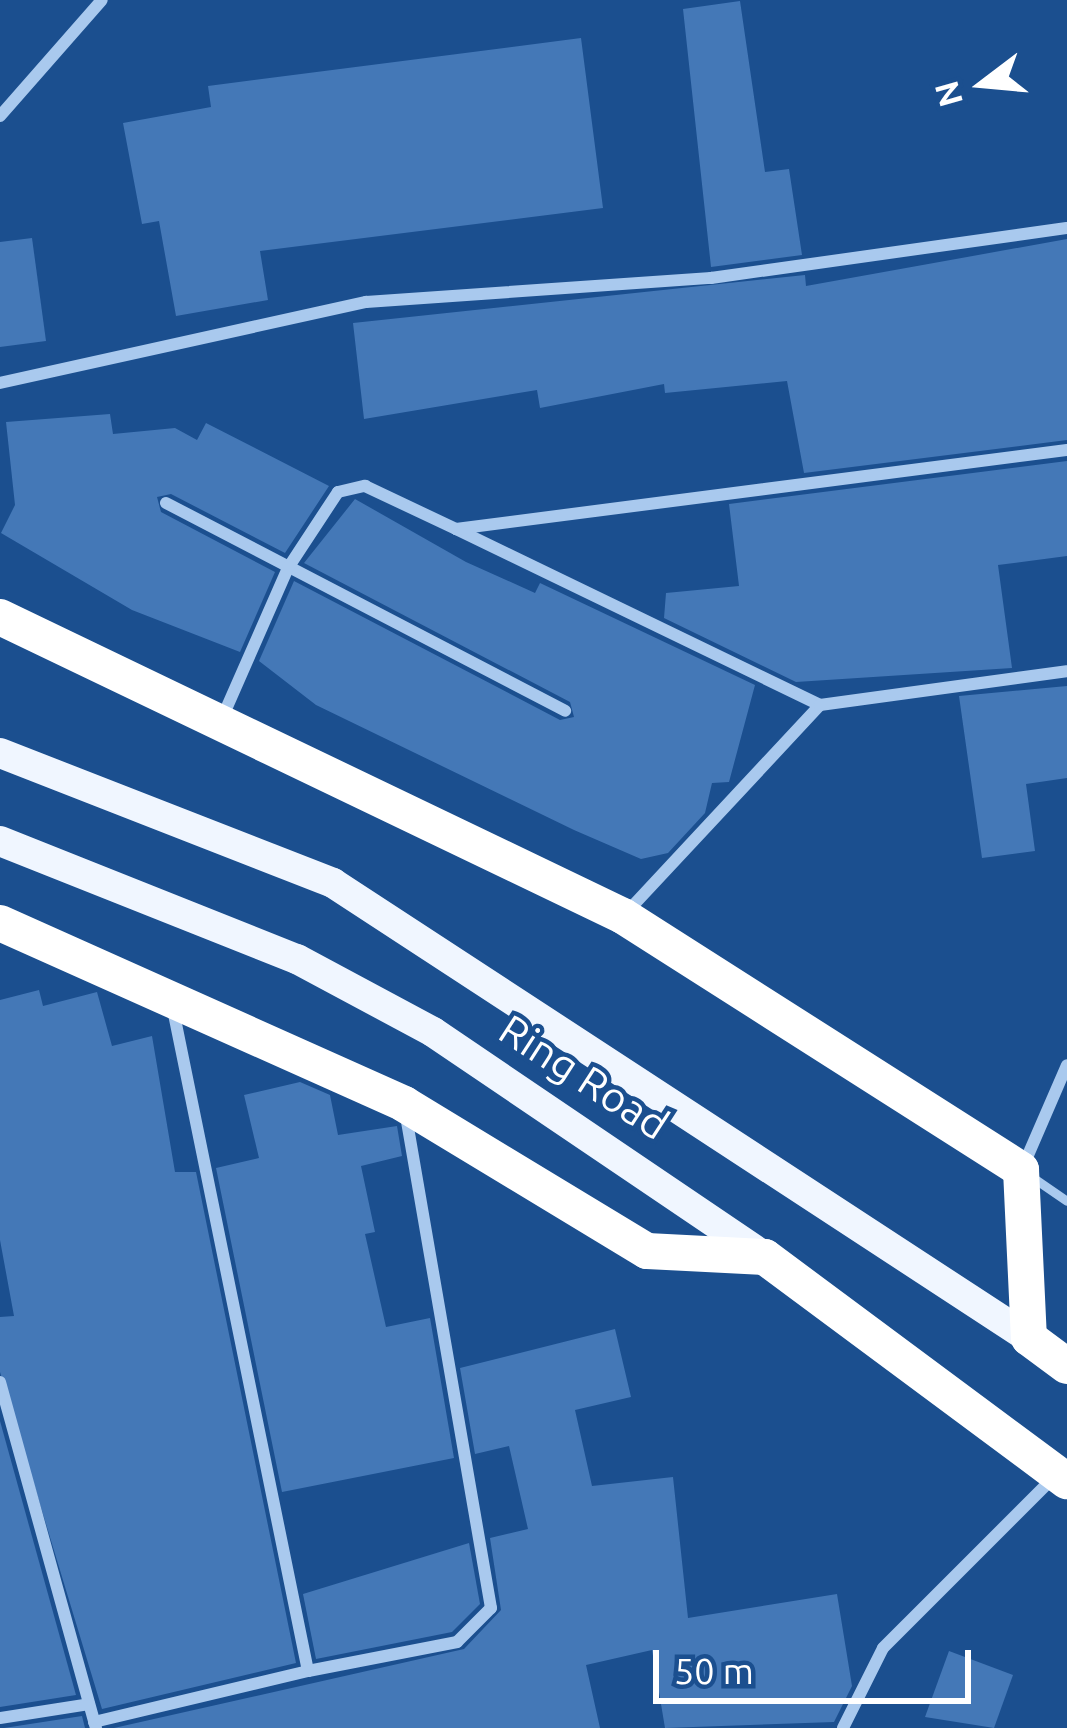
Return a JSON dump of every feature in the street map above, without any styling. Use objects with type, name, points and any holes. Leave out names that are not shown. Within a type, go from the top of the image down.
[{"type":"highway","points":[[0,617],[623,916],[1022,1170],[1029,1338]]},
{"type":"highway","points":[[0,923],[404,1105],[647,1251],[765,1257]]},
{"type":"highway","name":"Ring Road","points":[[765,1257],[1062,1477]]},
{"type":"highway","name":"Ring Road","points":[[1029,1338],[1067,1366]]},
{"type":"main road","name":"Ring Road","points":[[0,753],[333,883],[1029,1338]]},
{"type":"main road","name":"Ring Road","points":[[0,841],[297,959],[433,1032],[765,1257]]},
{"type":"street","points":[[0,116],[101,0]]},
{"type":"street","points":[[0,383],[344,305],[711,278],[1067,228]]},
{"type":"street","points":[[456,529],[1067,450]]},
{"type":"street","points":[[220,723],[317,514],[365,485],[820,705],[1067,671]]},
{"type":"street","points":[[166,503],[565,711]]},
{"type":"street","points":[[623,916],[820,705]]},
{"type":"street","points":[[170,996],[308,1671]]},
{"type":"street","points":[[1022,1170],[1067,1065]]},
{"type":"street","points":[[0,1382],[95,1725],[308,1671],[457,1642],[491,1608],[404,1105]]},
{"type":"street","points":[[843,1728],[883,1648],[1062,1477]]},
{"type":"street","points":[[0,1718],[89,1704]]},
{"type":"lane","points":[[1022,1170],[1067,1201]]},
{"type":"building","points":[[740,1],[765,172],[789,169],[802,255],[711,267],[683,9]]},
{"type":"building","points":[[581,38],[603,208],[260,251],[268,300],[176,316],[159,221],[142,224],[123,123],[211,107],[208,86]]},
{"type":"building","points":[[32,238],[46,341],[0,347],[0,242]]},
{"type":"building","points":[[1067,239],[1067,440],[804,473],[787,381],[665,393],[664,384],[540,408],[537,390],[364,419],[353,323],[805,275],[806,286]]},
{"type":"building","points":[[110,414],[113,434],[175,428],[197,440],[206,423],[329,486],[285,553],[171,494],[157,497],[161,512],[275,572],[240,652],[132,610],[1,533],[15,505],[6,422]]},
{"type":"building","points":[[1067,461],[1067,556],[998,565],[1012,668],[796,682],[664,618],[666,593],[739,586],[729,504]]},
{"type":"building","points":[[355,499],[466,562],[535,593],[540,583],[755,685],[729,782],[712,783],[705,813],[668,853],[641,859],[574,830],[316,705],[259,661],[294,581],[560,720],[574,717],[570,702],[304,563]]},
{"type":"building","points":[[1067,686],[1067,778],[1026,784],[1035,851],[982,858],[959,696]]},
{"type":"building","points":[[39,990],[43,1006],[97,992],[112,1046],[152,1036],[175,1172],[196,1172],[296,1663],[102,1709],[0,1372],[0,1317],[14,1316],[0,1240],[0,1000]]},
{"type":"building","points":[[300,1082],[330,1095],[338,1135],[397,1126],[402,1156],[361,1166],[375,1232],[365,1234],[386,1327],[430,1318],[454,1458],[282,1492],[216,1168],[259,1158],[244,1095]]},
{"type":"building","points":[[615,1329],[631,1397],[575,1410],[592,1486],[673,1477],[688,1618],[837,1594],[852,1686],[834,1722],[665,1728],[652,1650],[586,1665],[600,1728],[114,1728],[464,1649],[501,1610],[490,1538],[528,1529],[509,1446],[475,1454],[460,1368]]},
{"type":"building","points":[[0,1421],[76,1695],[0,1707]]},
{"type":"building","points":[[469,1543],[480,1604],[452,1632],[316,1659],[303,1594]]},
{"type":"building","points":[[949,1651],[1013,1675],[994,1728],[925,1717]]},
{"type":"building","points":[[82,1716],[85,1728],[4,1728]]}]
